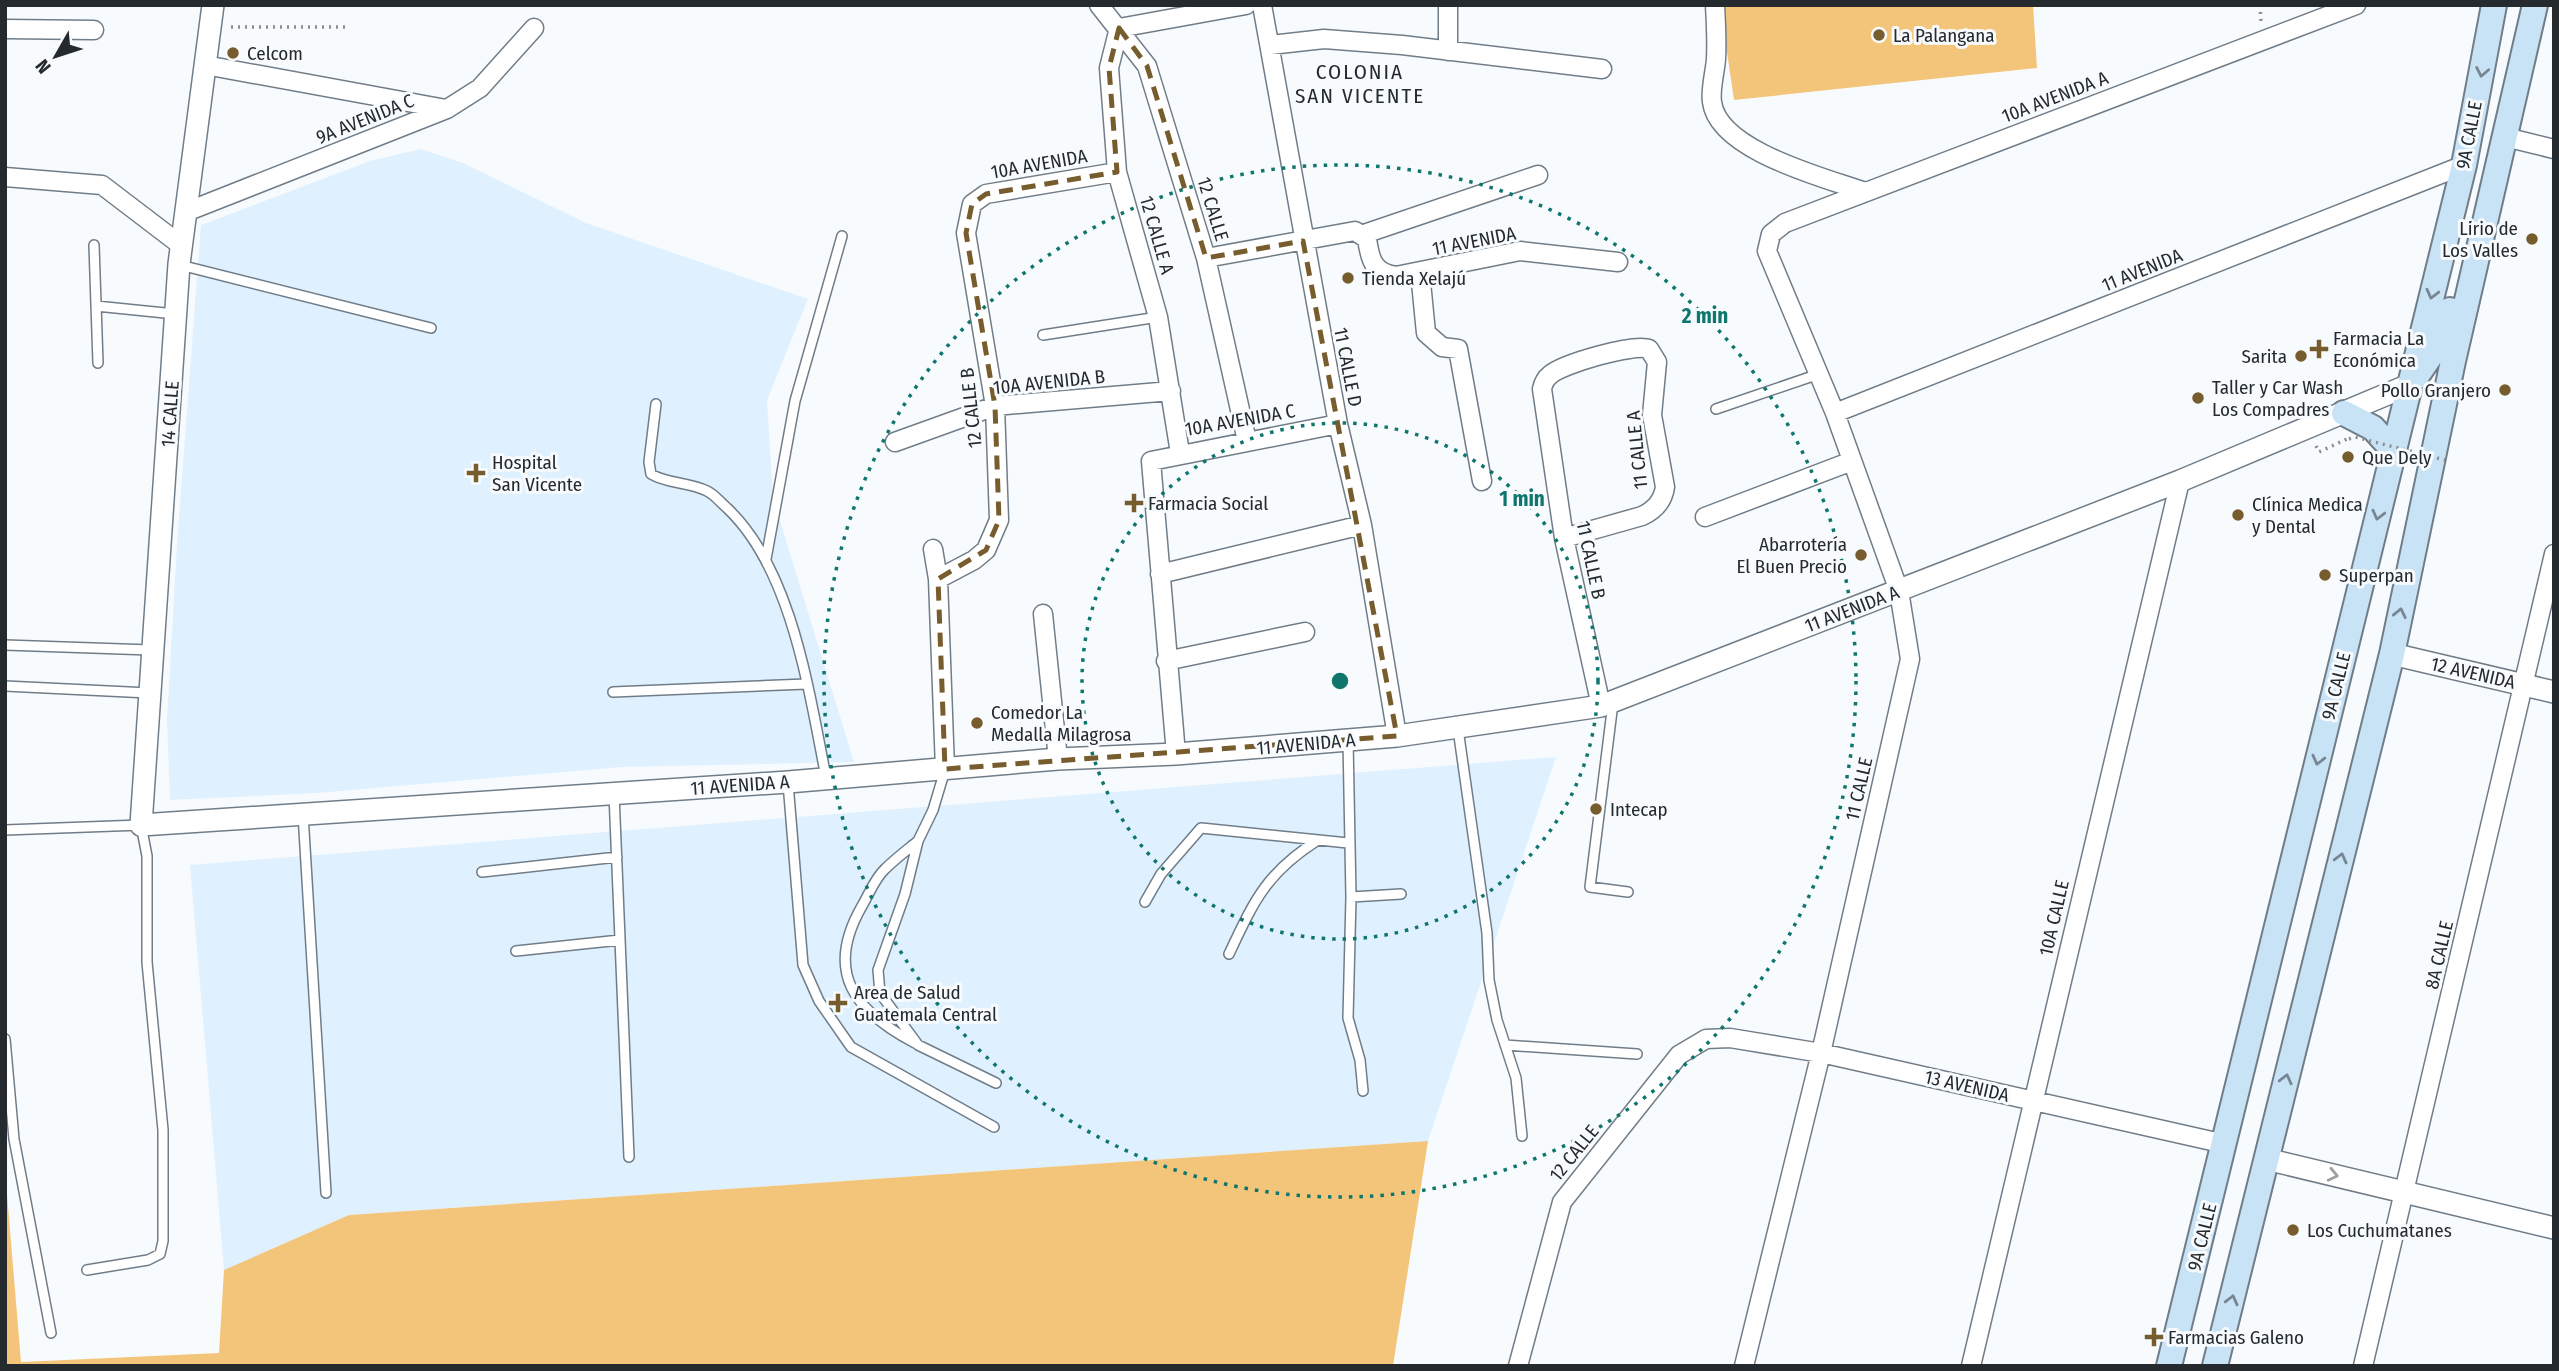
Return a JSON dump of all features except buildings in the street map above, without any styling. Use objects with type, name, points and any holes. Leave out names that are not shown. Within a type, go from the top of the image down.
[{"type":"main road","name":"9A CALLE","points":[[2169,1366],[2464,165],[2494,5]]},
{"type":"main road","name":"9A CALLE","points":[[2215,1366],[2392,654],[2453,361],[2535,5]]},
{"type":"main road","points":[[2409,385],[2440,342],[2502,93],[2507,82],[2520,70]]},
{"type":"main road","points":[[2344,413],[2374,428],[2393,450]]},
{"type":"street","name":"14 CALLE","points":[[141,825],[180,255],[213,5]]},
{"type":"street","name":"12 CALLE","points":[[1099,5],[1147,66],[1206,258],[1247,442]]},
{"type":"street","points":[[1119,28],[1246,5]]},
{"type":"street","name":"11 CALLE D","points":[[1262,5],[1338,424],[1362,525],[1397,736]]},
{"type":"street","points":[[1448,5],[1448,51]]},
{"type":"street","points":[[1716,5],[1716,60],[1711,101],[1716,115],[1732,133],[1767,156],[1865,192]]},
{"type":"street","name":"10A AVENIDA A","points":[[1771,234],[1785,222],[2356,5]]},
{"type":"street","name":"9A AVENIDA C","points":[[186,212],[447,109],[480,88],[534,28]]},
{"type":"street","name":"12 CALLE A","points":[[1119,28],[1109,68],[1117,172],[1158,317],[1180,453]]},
{"type":"street","points":[[5,29],[94,30]]},
{"type":"street","points":[[1270,45],[1324,39],[1602,69]]},
{"type":"street","points":[[205,65],[447,109]]},
{"type":"street","points":[[2505,137],[2554,149]]},
{"type":"street","name":"11 AVENIDA","points":[[1835,413],[2464,165]]},
{"type":"street","name":"10A AVENIDA","points":[[972,204],[986,194],[1117,172]]},
{"type":"street","points":[[1206,258],[1355,231],[1364,234],[1538,175]]},
{"type":"street","points":[[5,177],[102,185],[180,255]]},
{"type":"street","name":"12 CALLE B","points":[[938,579],[974,560],[986,550],[999,520],[995,406],[966,233],[972,204]]},
{"type":"street","name":"11 AVENIDA","points":[[1364,234],[1371,260],[1380,272],[1396,276],[1520,251],[1618,262]]},
{"type":"street","name":"11 CALLE","points":[[1744,1366],[1821,1053],[1910,659],[1899,591],[1835,413],[1767,251],[1771,234]]},
{"type":"street","points":[[1420,272],[1426,333],[1442,348],[1458,349],[1482,481]]},
{"type":"street","name":"11 CALLE B","points":[[1607,704],[1564,538],[1542,399],[1544,381],[1559,369],[1633,347],[1649,349]]},
{"type":"street","name":"11 CALLE A","points":[[1564,538],[1642,516],[1657,505],[1665,487],[1652,415],[1657,362],[1649,349]]},
{"type":"street","name":"11 AVENIDA A","points":[[141,825],[788,782],[1058,759],[1176,754],[1397,736],[1458,729],[1607,704],[2180,481],[2409,385]]},
{"type":"street","name":"10A AVENIDA B","points":[[895,443],[995,406],[1171,391]]},
{"type":"street","name":"10A AVENIDA C","points":[[1160,574],[1151,461],[1180,453],[1338,424]]},
{"type":"street","points":[[1705,517],[1852,461]]},
{"type":"street","name":"10A CALLE","points":[[1970,1366],[2180,481]]},
{"type":"street","points":[[1176,754],[1160,574],[1362,525]]},
{"type":"street","points":[[933,549],[938,579],[945,769]]},
{"type":"street","name":"8A CALLE","points":[[2363,1366],[2554,554]]},
{"type":"street","points":[[1043,614],[1058,759]]},
{"type":"street","points":[[1166,661],[1305,632]]},
{"type":"street","name":"12 AVENIDA","points":[[2392,654],[2554,692]]},
{"type":"street","name":"13 AVENIDA","points":[[1706,1039],[1730,1038],[1821,1053],[2225,1144]]},
{"type":"street","name":"12 CALLE","points":[[1518,1366],[1562,1202],[1679,1055],[1706,1039]]},
{"type":"street","points":[[2266,1159],[2554,1228]]},
{"type":"lane","points":[[766,559],[795,401],[842,236]]},
{"type":"lane","points":[[94,246],[98,363]]},
{"type":"lane","points":[[180,255],[431,328]]},
{"type":"lane","points":[[96,306],[177,314]]},
{"type":"lane","points":[[1043,335],[1158,317]]},
{"type":"lane","points":[[1716,409],[1819,374]]},
{"type":"lane","points":[[656,404],[649,462],[651,474],[660,479],[670,479],[708,491],[746,526],[783,595],[806,684],[826,779]]},
{"type":"lane","points":[[5,645],[111,651],[153,649]]},
{"type":"lane","points":[[613,692],[806,684]]},
{"type":"lane","points":[[5,686],[151,693]]},
{"type":"lane","points":[[1607,704],[1590,887],[1628,892]]},
{"type":"lane","points":[[1458,729],[1487,933],[1489,980],[1516,1078],[1522,1136]]},
{"type":"lane","points":[[1348,740],[1351,897],[1349,1018],[1360,1060],[1363,1091]]},
{"type":"lane","points":[[918,1045],[880,993],[878,970],[905,894],[918,841],[933,810],[945,769]]},
{"type":"lane","points":[[788,782],[803,965],[819,1002],[851,1047],[994,1127]]},
{"type":"lane","points":[[614,794],[629,1157]]},
{"type":"lane","points":[[303,814],[326,1192]]},
{"type":"lane","points":[[5,830],[141,825],[147,856],[147,962],[163,1130],[163,1241],[160,1254],[148,1261],[87,1270]]},
{"type":"lane","points":[[1146,902],[1161,874],[1193,833],[1201,828],[1348,843]]},
{"type":"lane","points":[[1229,954],[1262,887],[1296,854],[1318,840]]},
{"type":"lane","points":[[918,841],[883,871],[847,932],[844,967],[858,1000],[886,1028],[996,1083]]},
{"type":"lane","points":[[482,872],[617,857]]},
{"type":"lane","points":[[1351,897],[1401,894]]},
{"type":"lane","points":[[516,951],[620,940]]},
{"type":"lane","points":[[5,1039],[14,1139],[51,1333]]},
{"type":"lane","points":[[1505,1045],[1637,1054]]},
{"type":"path","points":[[208,27],[348,27]]},
{"type":"path","points":[[2319,452],[2349,439],[2445,460]]},
{"type":"highlighted area","points":[[1119,28],[1147,66],[1206,258],[1303,241],[1397,736],[945,769],[938,579],[986,550],[999,520],[995,406],[966,233],[972,204],[986,194],[1117,172],[1109,68]]},
{"type":"shaded area","name":"La Palangana","points":[[1720,5],[2033,5],[2037,68],[1734,100]]},
{"type":"shaded area","name":"Hospital San Vicente","points":[[421,149],[463,163],[586,223],[808,299],[767,400],[773,498],[854,762],[621,767],[317,793],[170,800],[167,720],[201,225],[370,161]]},
{"type":"shaded area","name":"Area de Salud Guatemala Central","points":[[1556,757],[1428,1141],[349,1215],[224,1270],[190,865]]},
{"type":"shaded area","points":[[1428,1141],[1393,1366],[5,1366],[5,1170],[21,1362],[219,1353],[224,1270],[349,1215]]},
{"type":"place","name":"La Palangana","points":[[1879,35]]},
{"type":"place","name":"Celcom","points":[[233,53]]},
{"type":"place","name":"Lirio de Los Valles","points":[[2532,239]]},
{"type":"place","name":"Tienda Xelajú","points":[[1348,278]]},
{"type":"place","name":"Farmacia La Económica","points":[[2319,349]]},
{"type":"place","name":"Sarita","points":[[2301,356]]},
{"type":"place","name":"Pollo Granjero","points":[[2505,390]]},
{"type":"place","name":"Taller y Car Wash Los Compadres","points":[[2198,398]]},
{"type":"place","name":"Que Dely","points":[[2348,457]]},
{"type":"place","name":"Hospital San Vicente","points":[[476,473]]},
{"type":"place","name":"Farmacia Social","points":[[1134,503]]},
{"type":"place","name":"Clínica Medica y Dental","points":[[2238,515]]},
{"type":"place","name":"Abarrotería El Buen Precio","points":[[1861,555]]},
{"type":"place","name":"Superpan","points":[[2325,575]]},
{"type":"place","name":"Comedor La Medalla Milagrosa","points":[[977,723]]},
{"type":"place","name":"Intecap","points":[[1596,809]]},
{"type":"place","name":"Area de Salud Guatemala Central","points":[[838,1003]]},
{"type":"place","name":"Los Cuchumatanes","points":[[2293,1230]]},
{"type":"place","name":"Farmacias Galeno","points":[[2154,1337]]},
{"type":"district","name":"COLONIA SAN VICENTE","points":[[1360,84]]}]
